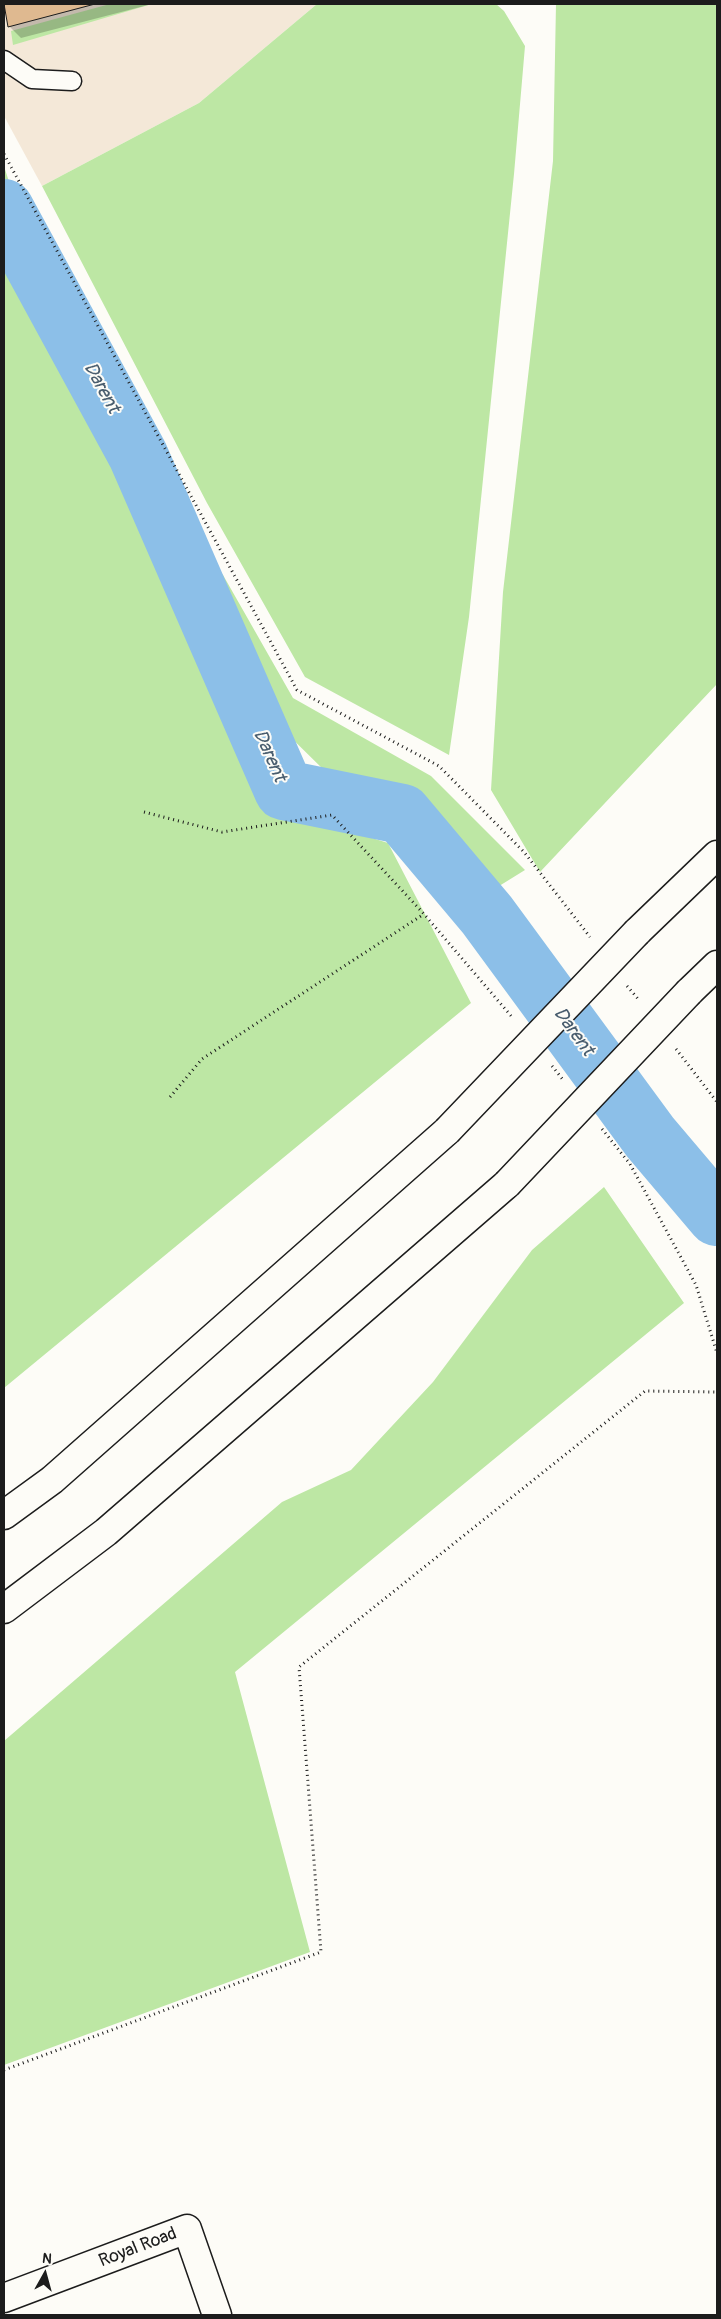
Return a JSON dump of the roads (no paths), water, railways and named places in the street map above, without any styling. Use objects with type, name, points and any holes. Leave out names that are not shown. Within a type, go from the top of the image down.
[{"type":"main road","points":[[4,1515],[52,1480],[447,1130],[637,932],[717,855]]},
{"type":"main road","points":[[4,1609],[106,1532],[507,1184],[689,992],[717,965]]},
{"type":"main road","name":"Royal Road","points":[[4,2298],[187,2229],[217,2315]]},
{"type":"lane","points":[[4,60],[32,79],[72,81]]},
{"type":"waterway","name":"Darent","points":[[4,209],[138,455],[284,790],[402,814],[487,915],[650,1137],[717,1216]]}]
